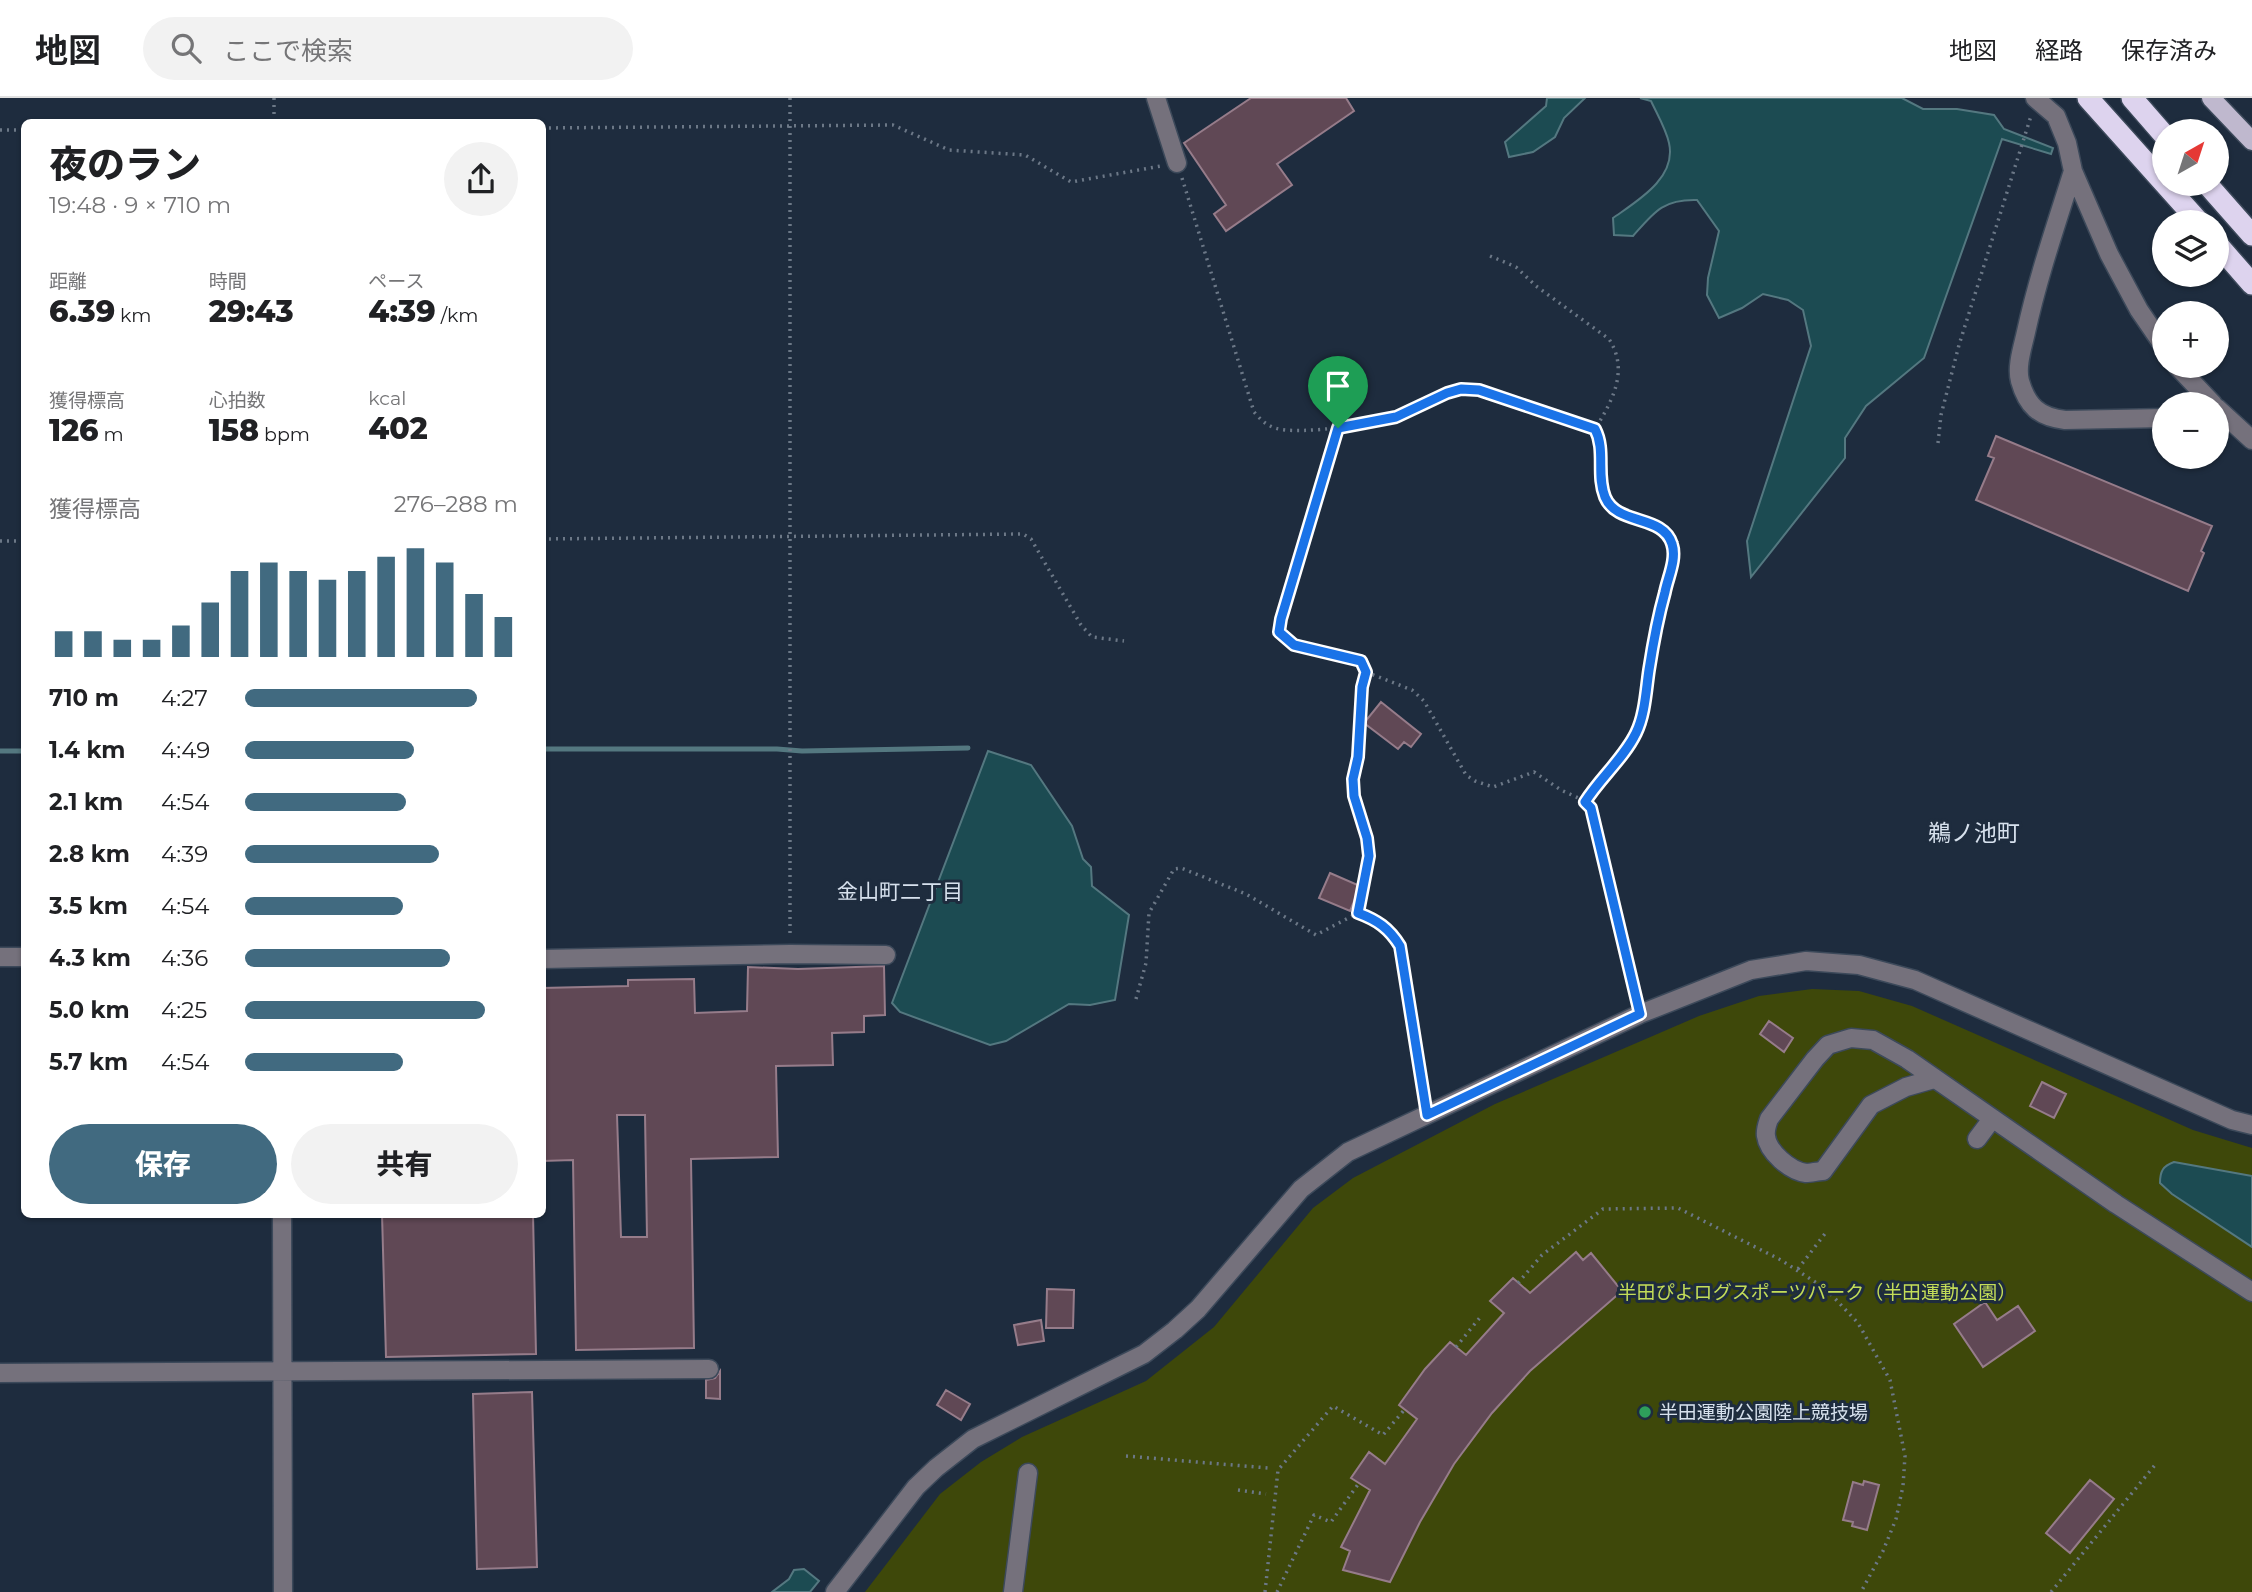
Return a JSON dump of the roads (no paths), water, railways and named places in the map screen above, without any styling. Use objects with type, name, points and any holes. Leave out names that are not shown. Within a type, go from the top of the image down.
[{"type":"highway","points":[[2088,98],[2188,210]]},
{"type":"highway","points":[[2132,98],[2152,121]]},
{"type":"highway","points":[[2218,196],[2252,235]]},
{"type":"highway","points":[[2229,258],[2252,284]]},
{"type":"main road","points":[[2211,98],[2252,141]]},
{"type":"street","points":[[1156,98],[1177,163]]},
{"type":"street","points":[[2036,98],[2056,116],[2067,143],[2073,171],[2109,254],[2152,329]]},
{"type":"street","points":[[2073,171],[2035,290],[2019,379],[2031,406],[2048,418],[2152,418]]},
{"type":"street","points":[[2188,378],[2202,392]]},
{"type":"street","points":[[2229,419],[2252,440]]},
{"type":"street","points":[[546,960],[790,954],[886,955]]},
{"type":"street","points":[[0,957],[21,957]]},
{"type":"street","points":[[835,1592],[916,1488],[936,1468],[973,1440],[1144,1354],[1198,1309],[1301,1189],[1348,1152],[1640,1014],[1751,970],[1805,961],[1859,965],[1915,979],[2232,1120],[2252,1125]]},
{"type":"street","points":[[1934,1079],[1899,1090],[1871,1105],[1824,1171],[1805,1173],[1791,1167],[1775,1154],[1766,1139],[1769,1119],[1828,1045],[1851,1038],[1873,1040],[1907,1059],[2155,1230],[2252,1292]]},
{"type":"street","points":[[1977,1139],[1992,1119]]},
{"type":"street","points":[[282,1218],[283,1592]]},
{"type":"street","points":[[0,1373],[709,1369]]},
{"type":"street","points":[[1013,1592],[1028,1473]]},
{"type":"waterway","points":[[546,749],[802,751],[968,748]]},
{"type":"waterway","points":[[0,751],[21,751]]},
{"type":"place","name":"半田運動公園陸上競技場","points":[[1645,1412]]},
{"type":"district","name":"鵜ノ池町","points":[[1974,833]]},
{"type":"district","name":"金山町二丁目","points":[[900,891]]},
{"type":"park label","name":"半田ぴよログスポーツパーク（半田運動公園）","points":[[1817,1292]]}]
